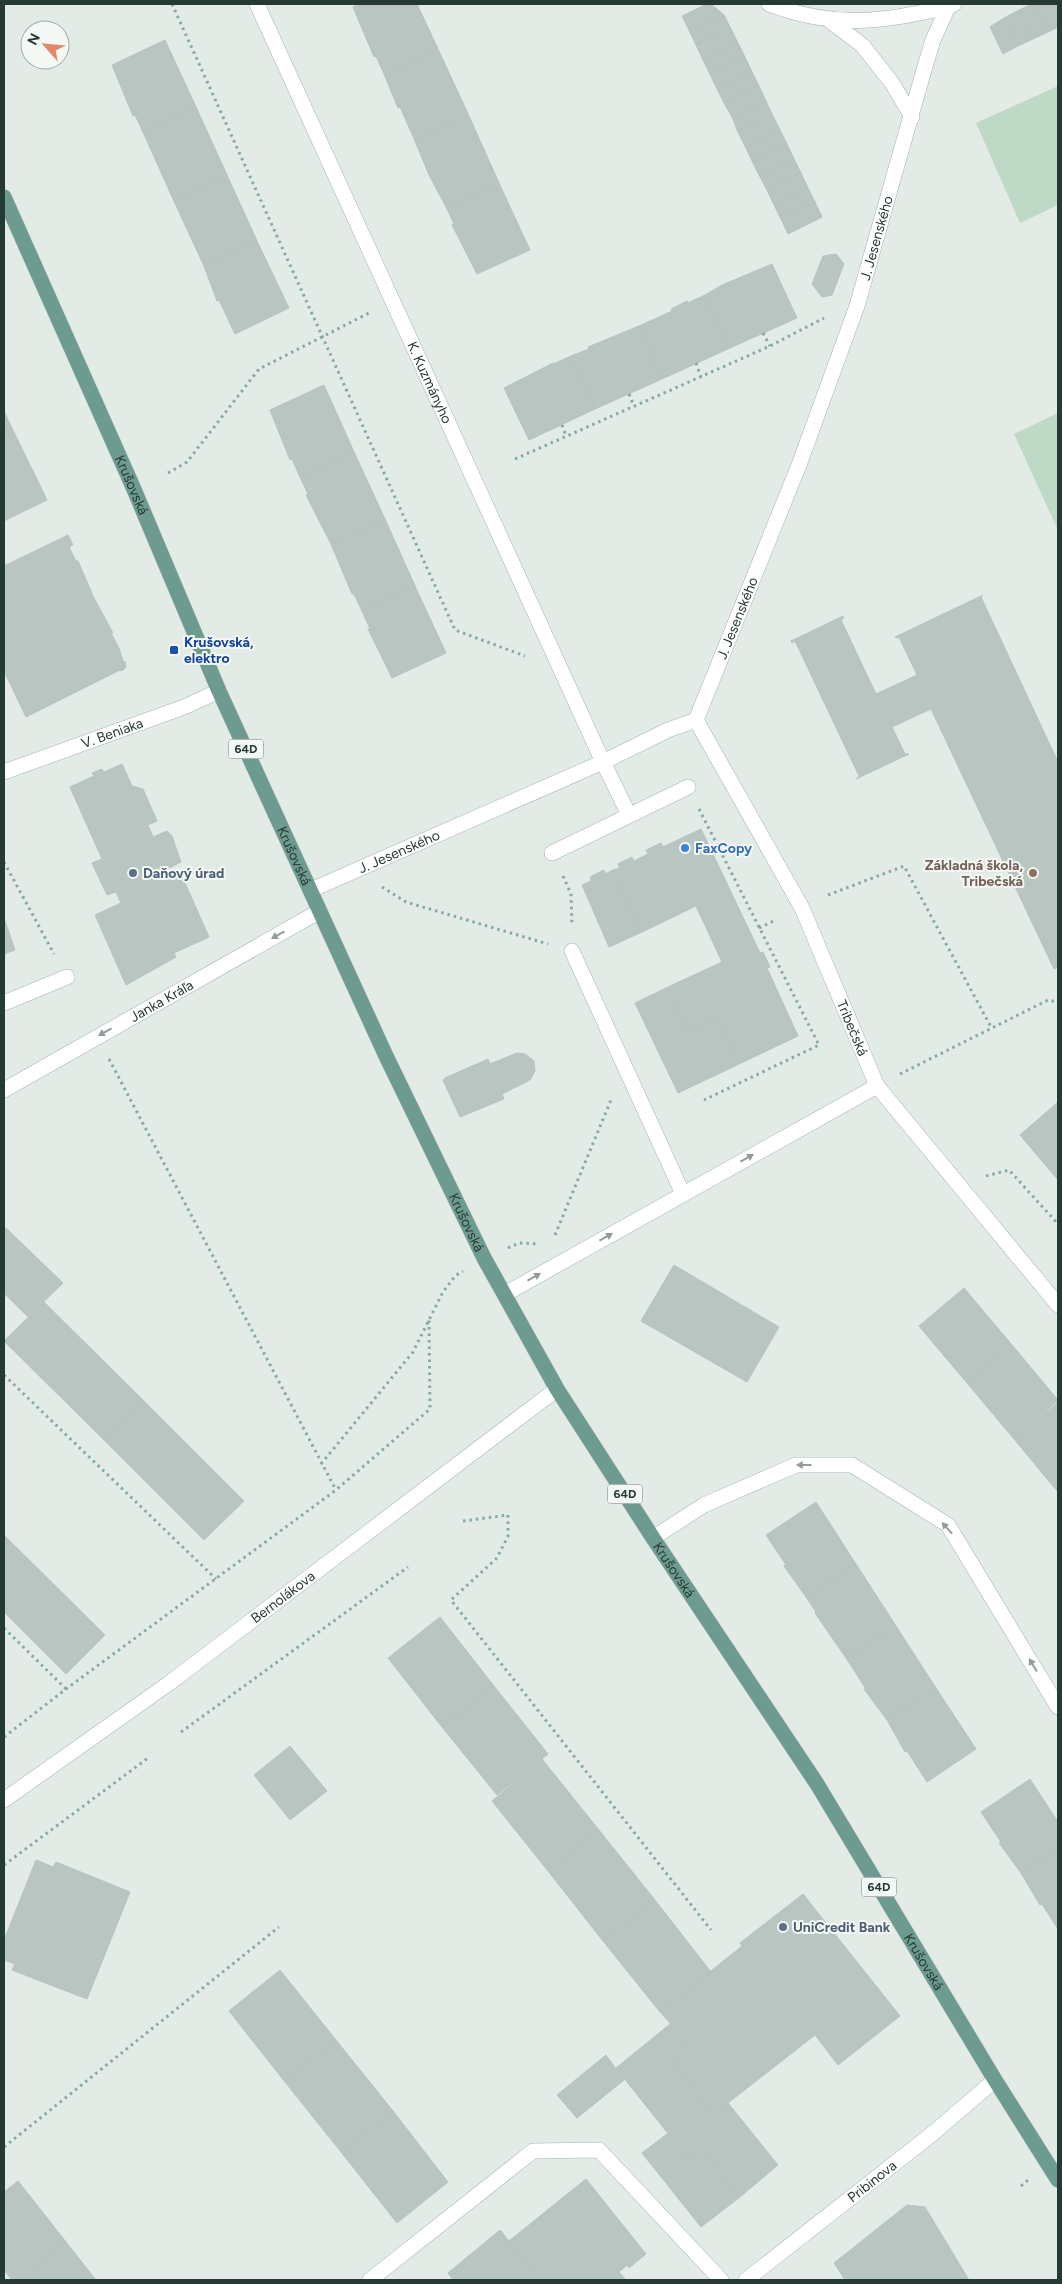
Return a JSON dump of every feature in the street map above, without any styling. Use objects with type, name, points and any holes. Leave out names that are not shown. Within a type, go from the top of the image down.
[{"type":"main road","name":"Krušovská","points":[[4,197],[134,487],[219,691],[390,1065],[484,1258],[557,1389],[653,1538],[817,1784],[995,2080],[1058,2180]]},
{"type":"street","name":"K. Kuzmányho","points":[[257,4],[628,815]]},
{"type":"street","name":"J. Jesenského","points":[[769,4],[830,21],[901,18],[951,5]]},
{"type":"street","name":"J. Jesenského","points":[[311,890],[603,762],[668,730],[696,720],[799,465],[857,306],[933,40],[951,5]]},
{"type":"street","name":"J. Jesenského","points":[[830,21],[862,45],[892,83],[912,117]]},
{"type":"street","name":"V. Beniaka","points":[[4,772],[184,707],[219,691]]},
{"type":"street","name":"Tribečská","points":[[696,720],[802,908],[877,1086],[1058,1305]]},
{"type":"street","points":[[552,853],[688,787]]},
{"type":"street","name":"Janka Kráľa","points":[[4,1090],[320,911]]},
{"type":"street","points":[[572,951],[683,1194]]},
{"type":"street","points":[[4,1003],[67,977]]},
{"type":"street","points":[[505,1294],[877,1086]]},
{"type":"street","name":"Bernolákova","points":[[4,1800],[168,1684],[557,1389]]},
{"type":"street","points":[[653,1538],[704,1505],[796,1465],[852,1465],[948,1525],[1058,1707]]},
{"type":"street","name":"Pribinova","points":[[746,2280],[932,2134],[995,2080]]},
{"type":"street","points":[[370,2280],[533,2151],[599,2150],[721,2280]]},
{"type":"path","points":[[172,4],[455,630],[525,656]]},
{"type":"path","points":[[515,459],[770,346],[829,316],[857,306]]},
{"type":"path","points":[[168,473],[187,462],[259,368],[369,313]]},
{"type":"path","points":[[763,333],[770,346]]},
{"type":"path","points":[[696,363],[701,377]]},
{"type":"path","points":[[629,394],[634,406]]},
{"type":"path","points":[[562,425],[566,436]]},
{"type":"path","points":[[688,787],[819,1045],[704,1100]]},
{"type":"path","points":[[4,862],[67,977]]},
{"type":"path","points":[[828,895],[904,866],[991,1027]]},
{"type":"path","points":[[379,886],[406,902],[572,951],[571,894]]},
{"type":"path","points":[[772,911],[780,929]]},
{"type":"path","points":[[759,928],[776,920]]},
{"type":"path","points":[[877,1086],[1048,1000],[1058,1002]]},
{"type":"path","points":[[97,1036],[336,1490]]},
{"type":"path","points":[[560,1237],[552,1242],[625,1067]]},
{"type":"path","points":[[982,1177],[1009,1170],[1058,1224]]},
{"type":"path","points":[[519,1243],[545,1243]]},
{"type":"path","points":[[321,1464],[413,1352],[429,1317],[443,1292],[455,1276]]},
{"type":"path","points":[[4,1737],[66,1689],[336,1490],[430,1409],[429,1317]]},
{"type":"path","points":[[4,1375],[216,1579]]},
{"type":"path","points":[[463,1521],[508,1515],[508,1536],[497,1558],[451,1600],[711,1930]]},
{"type":"path","points":[[180,1732],[408,1567]]},
{"type":"path","points":[[4,1628],[66,1689]]},
{"type":"path","points":[[4,1865],[148,1758]]},
{"type":"path","points":[[4,2147],[279,1927]]},
{"type":"path","points":[[1021,2186],[1030,2179]]},
{"type":"green space","points":[[1058,86],[1058,205],[1020,223],[976,123]]},
{"type":"green space","points":[[1058,413],[1058,530],[1014,434]]},
{"type":"building","points":[[359,4],[417,4],[438,49],[384,74],[376,56],[374,57],[353,7]]},
{"type":"building","points":[[707,4],[711,4],[724,15],[689,30],[682,16]]},
{"type":"building","points":[[1034,4],[1048,32],[1033,39],[1019,10]]},
{"type":"building","points":[[1034,4],[1053,4],[1058,14],[1058,27],[1048,32]]},
{"type":"building","points":[[1053,4],[1058,4],[1058,14]]},
{"type":"building","points":[[1019,10],[1033,39],[1018,46],[1004,18]]},
{"type":"building","points":[[724,15],[731,29],[696,45],[689,30]]},
{"type":"building","points":[[1004,18],[1018,46],[1003,54],[990,27]]},
{"type":"building","points":[[731,29],[738,43],[703,60],[696,45]]},
{"type":"building","points":[[165,40],[196,107],[143,132],[135,115],[133,116],[112,65]]},
{"type":"building","points":[[738,43],[745,57],[710,74],[703,60]]},
{"type":"building","points":[[438,49],[469,116],[415,141],[400,107],[398,108],[384,74]]},
{"type":"building","points":[[745,57],[752,72],[717,89],[710,74]]},
{"type":"building","points":[[752,72],[759,86],[724,103],[717,89]]},
{"type":"building","points":[[759,86],[766,101],[732,117],[724,103]]},
{"type":"building","points":[[766,101],[773,116],[738,132],[732,117]]},
{"type":"building","points":[[196,107],[227,175],[173,199],[143,132]]},
{"type":"building","points":[[469,116],[499,183],[446,207],[429,175],[415,141]]},
{"type":"building","points":[[773,116],[780,130],[745,146],[738,132]]},
{"type":"building","points":[[780,130],[787,144],[752,161],[745,146]]},
{"type":"building","points":[[787,144],[794,159],[759,175],[752,161]]},
{"type":"building","points":[[794,159],[801,173],[767,190],[759,175]]},
{"type":"building","points":[[801,173],[808,188],[774,205],[767,190]]},
{"type":"building","points":[[227,175],[257,241],[204,266],[173,199]]},
{"type":"building","points":[[499,183],[530,250],[477,274],[452,225],[454,224],[446,207]]},
{"type":"building","points":[[808,188],[815,202],[781,219],[774,205]]},
{"type":"building","points":[[815,202],[822,217],[788,234],[781,219]]},
{"type":"building","points":[[257,241],[289,308],[235,334],[219,300],[217,301],[204,266]]},
{"type":"building","points":[[836,254],[844,264],[832,295],[822,297],[812,284],[823,256]]},
{"type":"building","points":[[772,264],[797,318],[730,348],[705,295],[722,285]]},
{"type":"building","points":[[705,295],[730,348],[662,379],[639,326],[672,311],[671,309],[687,301],[688,303]]},
{"type":"building","points":[[639,326],[662,379],[595,409],[571,356]]},
{"type":"building","points":[[571,356],[595,409],[529,440],[504,388]]},
{"type":"building","points":[[324,385],[354,452],[300,477],[292,459],[290,460],[270,410]]},
{"type":"building","points":[[4,411],[10,424],[4,426]]},
{"type":"building","points":[[10,424],[47,500],[4,521],[4,426]]},
{"type":"building","points":[[354,452],[385,519],[331,544],[306,495],[308,494],[300,477]]},
{"type":"building","points":[[385,519],[415,586],[362,611],[354,594],[352,594],[331,544]]},
{"type":"building","points":[[68,535],[73,545],[69,547],[76,561],[78,561],[94,598],[113,633],[111,633],[123,661],[126,662],[126,667],[122,671],[120,670],[26,717],[4,671],[4,566]]},
{"type":"building","points":[[415,586],[446,653],[392,678],[368,629],[370,629],[362,611]]},
{"type":"building","name":"Základná škola, Tribečská","points":[[983,595],[981,597],[1058,762],[1058,967],[1054,969],[931,709],[892,727],[905,754],[909,754],[856,779],[859,776],[795,641],[792,643],[791,641],[843,616],[844,618],[841,620],[876,694],[917,675],[899,637],[895,637]]},
{"type":"building","name":"Daňový úrad","points":[[122,764],[132,786],[143,789],[157,821],[148,825],[153,837],[167,831],[172,836],[181,862],[167,869],[173,881],[182,876],[209,937],[174,953],[176,957],[126,985],[95,915],[121,903],[116,892],[107,895],[92,863],[102,859],[70,787],[94,776],[92,773],[102,769],[104,772]]},
{"type":"building","points":[[701,829],[760,953],[763,952],[770,967],[767,968],[798,1036],[739,1064],[717,1017],[688,1031],[668,987],[722,962],[696,906],[642,932],[613,870],[620,868],[618,864],[632,857],[634,861],[648,854],[646,850],[661,843],[663,847]]},
{"type":"building","points":[[604,870],[605,874],[613,870],[642,932],[609,947],[582,885],[591,881],[590,877]]},
{"type":"building","points":[[4,918],[15,950],[4,954]]},
{"type":"building","points":[[668,987],[688,1031],[717,1017],[739,1064],[678,1093],[635,1003]]},
{"type":"building","points":[[517,1053],[525,1054],[534,1061],[535,1071],[530,1080],[502,1094],[504,1099],[460,1117],[443,1080],[488,1059],[490,1064]]},
{"type":"building","points":[[1058,1102],[1058,1180],[1020,1135]]},
{"type":"building","points":[[6,1228],[63,1283],[28,1317],[4,1293],[4,1230]]},
{"type":"building","points":[[674,1265],[779,1327],[747,1382],[641,1321]]},
{"type":"building","points":[[964,1288],[1012,1345],[967,1383],[919,1326]]},
{"type":"building","points":[[44,1302],[144,1401],[105,1441],[4,1341]]},
{"type":"building","points":[[1012,1345],[1058,1400],[1014,1439],[967,1383]]},
{"type":"building","points":[[144,1401],[244,1501],[204,1540],[105,1441]]},
{"type":"building","points":[[1058,1402],[1058,1492],[1014,1439]]},
{"type":"building","points":[[816,1502],[856,1564],[806,1597],[784,1566],[786,1565],[766,1535]]},
{"type":"building","points":[[5,1536],[105,1635],[66,1674],[4,1612]]},
{"type":"building","points":[[856,1564],[896,1626],[846,1658],[806,1597]]},
{"type":"building","points":[[440,1617],[494,1686],[442,1727],[388,1658]]},
{"type":"building","points":[[896,1626],[936,1688],[887,1720],[864,1689],[866,1689],[846,1658]]},
{"type":"building","points":[[494,1686],[548,1754],[497,1795],[442,1727]]},
{"type":"building","points":[[936,1688],[976,1749],[927,1782],[907,1751],[905,1752],[887,1720]]},
{"type":"building","points":[[290,1746],[327,1791],[290,1820],[254,1775]]},
{"type":"building","points":[[542,1759],[599,1830],[548,1871],[492,1801]]},
{"type":"building","points":[[1030,1779],[1058,1822],[1058,1849],[1021,1873],[999,1843],[1001,1842],[981,1812]]},
{"type":"building","points":[[599,1830],[655,1900],[603,1941],[548,1871]]},
{"type":"building","points":[[1058,1849],[1058,1929],[1042,1904],[1040,1905],[1021,1873]]},
{"type":"building","points":[[36,1860],[53,1867],[56,1862],[130,1892],[87,1999],[12,1970],[15,1964],[4,1960],[4,1940]]},
{"type":"building","points":[[803,1894],[900,2016],[838,2065],[815,2035],[714,2114],[674,2064],[683,2056],[678,2049],[687,2042],[660,2012],[742,1946],[740,1943]]},
{"type":"building","points":[[655,1900],[711,1972],[660,2012],[603,1941]]},
{"type":"building","points":[[280,1970],[336,2040],[285,2082],[229,2011]]},
{"type":"building","points":[[670,2024],[687,2042],[678,2049],[683,2056],[674,2064],[714,2114],[728,2103],[778,2165],[740,2197],[702,2150],[689,2160],[616,2068]]},
{"type":"building","points":[[336,2040],[393,2111],[341,2152],[285,2082]]},
{"type":"building","points":[[606,2055],[624,2080],[577,2118],[557,2095]]},
{"type":"building","points":[[393,2111],[448,2182],[397,2223],[341,2152]]},
{"type":"building","points":[[667,2134],[689,2160],[702,2150],[740,2197],[701,2227],[642,2153]]},
{"type":"building","points":[[586,2179],[646,2254],[629,2268],[627,2265],[619,2272],[626,2280],[541,2280],[509,2241]]},
{"type":"building","points":[[18,2181],[66,2242],[18,2280],[12,2280],[4,2270],[4,2192]]},
{"type":"building","points":[[907,2205],[925,2207],[969,2280],[845,2280],[834,2263]]},
{"type":"building","points":[[500,2230],[541,2280],[453,2280],[448,2273]]},
{"type":"building","points":[[66,2242],[96,2280],[18,2280]]},
{"type":"place","name":"Krušovská, elektro","points":[[174,650]]},
{"type":"place","name":"FaxCopy","points":[[685,848]]},
{"type":"place","name":"Daňový úrad","points":[[133,873]]},
{"type":"place","name":"Základná škola, Tribečská","points":[[1033,873]]},
{"type":"place","name":"UniCredit Bank","points":[[783,1927]]}]
